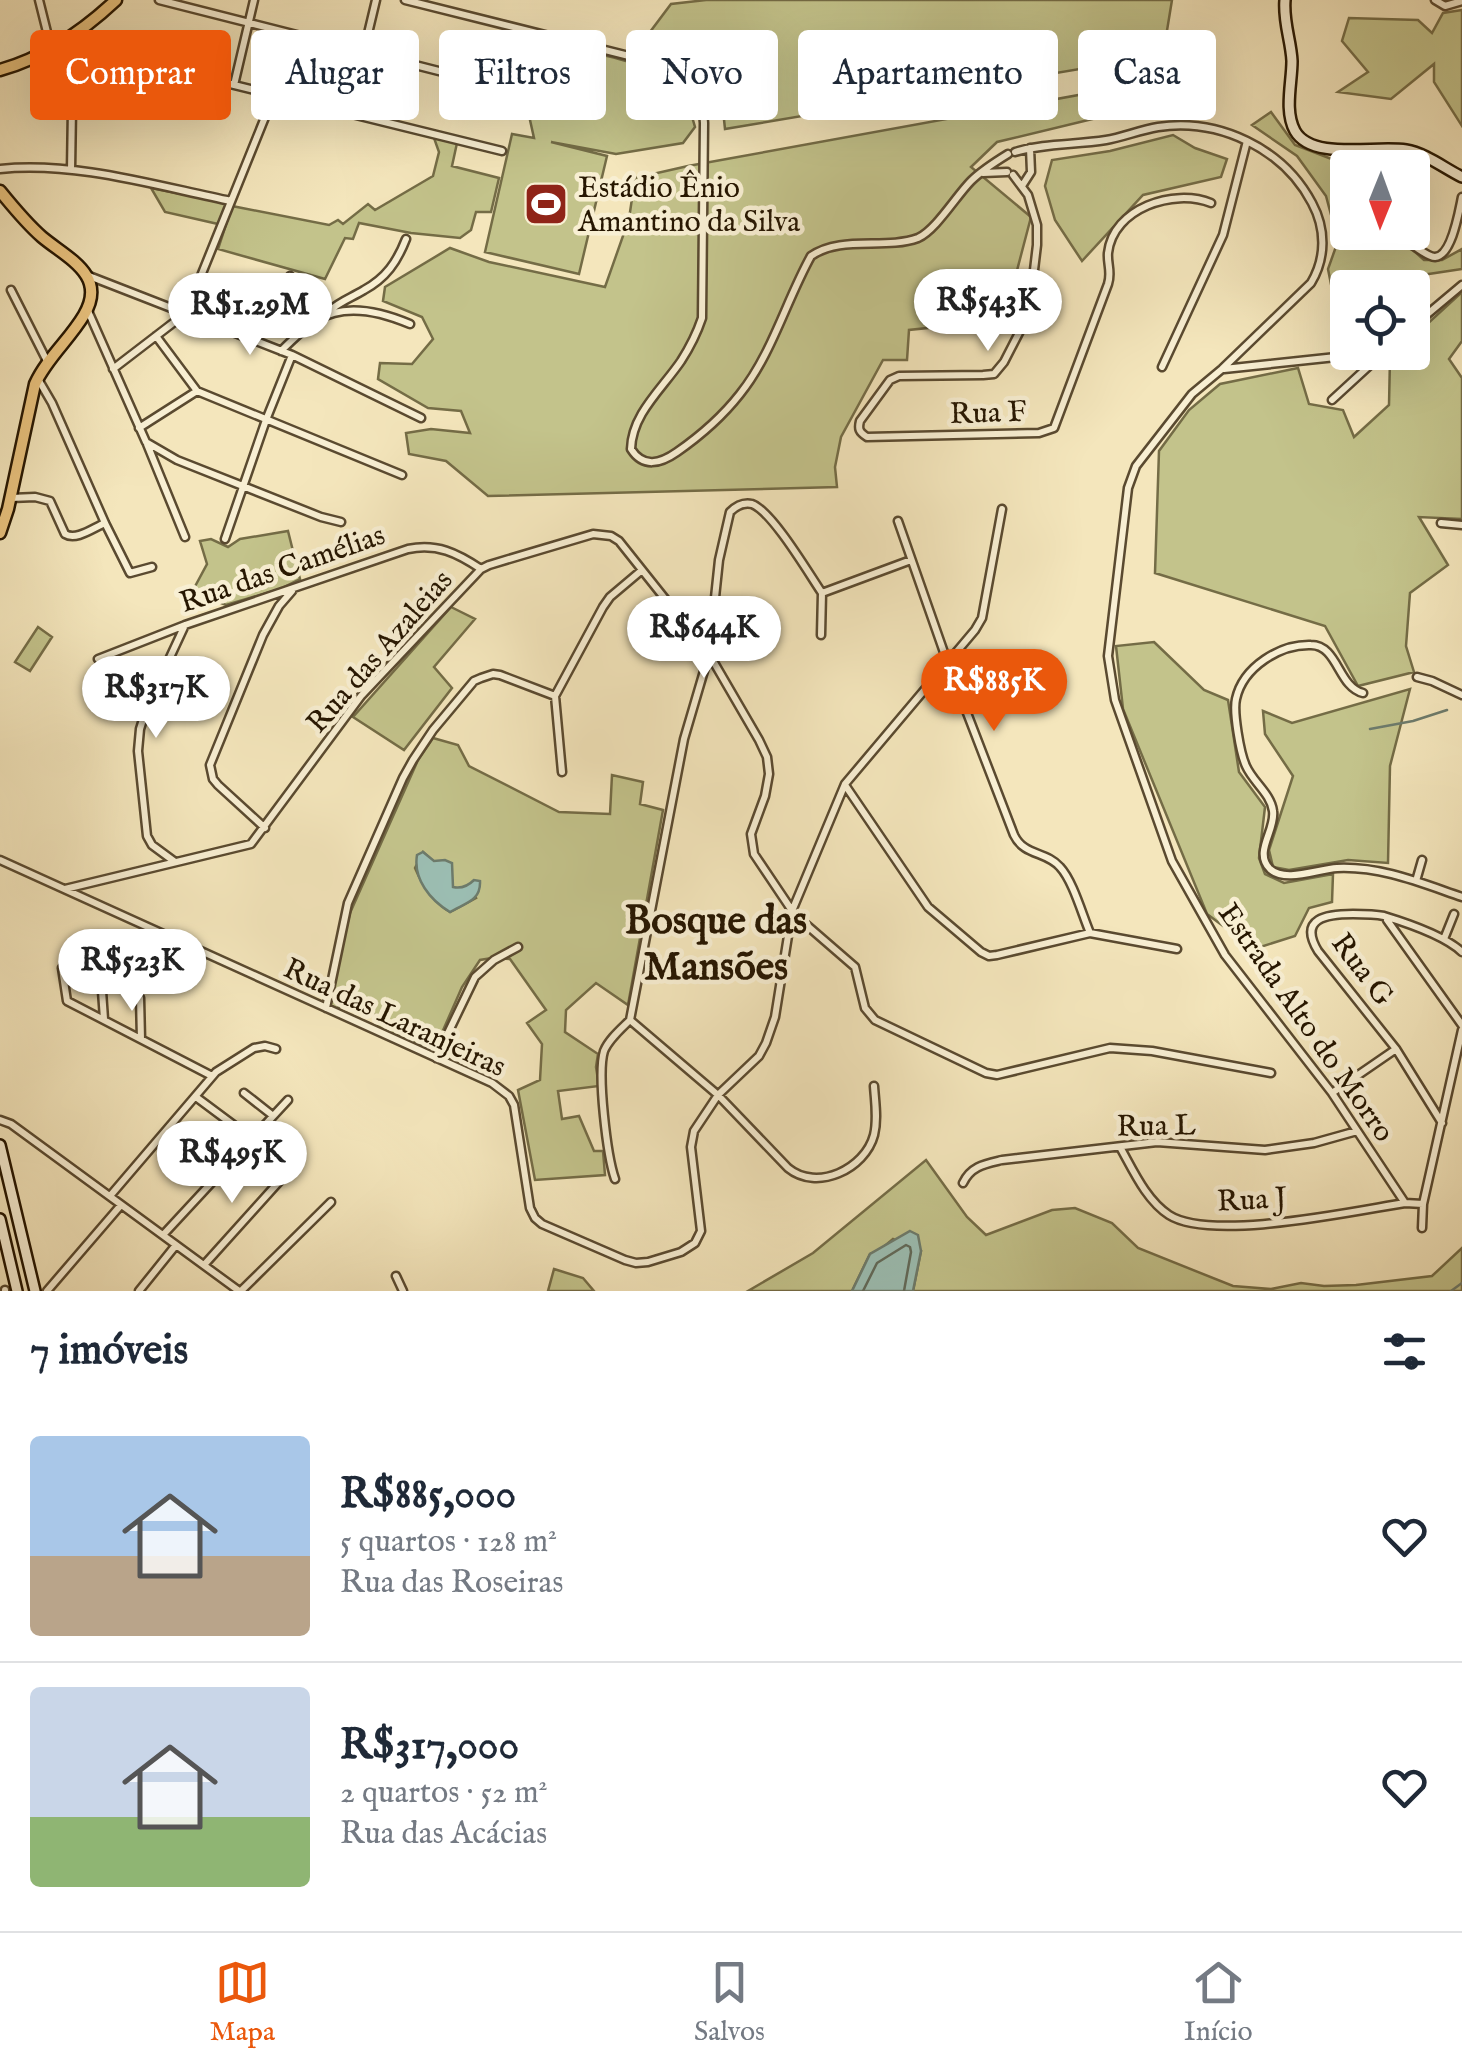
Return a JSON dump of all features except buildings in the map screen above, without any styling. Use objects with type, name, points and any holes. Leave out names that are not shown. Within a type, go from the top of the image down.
[{"type":"main road","points":[[78,30],[116,0]]},
{"type":"main road","points":[[1285,0],[1285,27],[1292,58],[1291,118],[1304,140],[1322,148],[1410,150],[1462,177]]},
{"type":"main road","points":[[0,70],[30,60]]},
{"type":"main road","points":[[0,191],[35,230],[77,263],[88,275],[91,290],[87,310],[37,378],[0,534]]},
{"type":"main road","points":[[0,1145],[3,1172],[35,1291]]},
{"type":"main road","points":[[0,1219],[17,1291]]},
{"type":"street","points":[[39,0],[46,30]]},
{"type":"street","points":[[159,0],[277,30]]},
{"type":"street","points":[[234,84],[254,0]]},
{"type":"street","points":[[369,30],[376,0]]},
{"type":"street","points":[[405,0],[649,61],[672,72],[698,98],[704,123],[702,318],[682,359],[635,425],[631,449],[644,464],[672,456],[717,420],[740,394],[757,369],[812,256],[834,247],[924,235],[982,173],[1010,173],[1022,186],[1032,172],[1030,148]]},
{"type":"street","points":[[1435,0],[1445,6],[1462,1]]},
{"type":"street","points":[[231,83],[251,88]]},
{"type":"street","points":[[71,170],[72,120]]},
{"type":"street","points":[[112,368],[186,313],[264,120]]},
{"type":"street","points":[[378,120],[502,150]]},
{"type":"street","name":"Estrada Alto do Morro","points":[[982,173],[1011,153],[1030,148],[1098,141],[1171,126],[1218,130],[1274,158],[1304,190],[1317,213],[1322,252],[1312,283],[1192,394],[1136,466],[1128,488],[1108,656],[1111,687],[1172,861],[1225,955],[1332,1093],[1406,1204]]},
{"type":"street","points":[[1162,367],[1224,234],[1247,142]]},
{"type":"street","points":[[0,169],[71,170],[231,201]]},
{"type":"street","name":"Rua F","points":[[1022,186],[1037,225],[1034,278],[1022,328],[1000,369],[983,376],[900,376],[890,380],[860,421],[860,433],[880,438],[1039,433],[1054,428],[1108,284],[1108,253],[1120,225],[1136,211],[1166,200],[1189,197],[1211,203]]},
{"type":"street","points":[[1422,250],[1436,257],[1445,251],[1462,198]]},
{"type":"street","points":[[280,351],[343,299],[384,276],[399,257],[406,239]]},
{"type":"street","points":[[88,275],[292,356],[421,418]]},
{"type":"street","points":[[227,330],[254,319],[290,276]]},
{"type":"street","points":[[1430,313],[1462,285]]},
{"type":"street","points":[[10,290],[48,362]]},
{"type":"street","points":[[87,310],[186,538]]},
{"type":"street","points":[[324,316],[357,310],[410,324]]},
{"type":"street","points":[[156,336],[196,391],[402,475]]},
{"type":"street","points":[[225,539],[292,356]]},
{"type":"street","points":[[1222,369],[1330,358]]},
{"type":"street","points":[[1332,400],[1365,370]]},
{"type":"street","points":[[37,378],[52,402],[130,573],[152,568]]},
{"type":"street","points":[[140,428],[196,391]]},
{"type":"street","points":[[146,442],[177,460],[341,522]]},
{"type":"street","points":[[11,498],[50,500],[69,537],[105,523]]},
{"type":"street","points":[[614,1180],[607,1146],[603,1058],[608,1043],[630,1020],[684,739],[709,654],[727,518],[735,507],[754,505],[776,525],[822,593],[821,634]]},
{"type":"street","name":"Rua das Laranjeiras","points":[[0,860],[492,1083],[514,1105],[530,1208],[535,1218],[636,1263],[681,1252],[702,1231],[692,1138],[718,1095],[758,1056],[770,1033],[792,911],[844,784],[982,618],[1002,509]]},
{"type":"street","points":[[898,522],[947,662],[1018,843],[1059,865],[1090,933]]},
{"type":"street","points":[[1441,523],[1462,526]]},
{"type":"street","name":"Rua das Azaleias","points":[[64,889],[251,844],[361,696],[481,569],[602,534],[619,541],[709,654],[766,757],[769,774],[751,844],[758,863],[792,911],[855,967],[865,1008],[875,1020],[986,1074],[1006,1075],[1110,1048],[1152,1051],[1271,1074]]},
{"type":"street","name":"Rua das Camélias","points":[[98,658],[185,624],[416,547],[451,551],[481,569]]},
{"type":"street","points":[[822,593],[911,560]]},
{"type":"street","points":[[562,772],[555,696],[602,606],[642,570]]},
{"type":"street","points":[[264,828],[218,785],[210,764],[263,635],[278,606],[295,588]]},
{"type":"street","points":[[176,863],[152,845],[147,836],[138,739],[147,707],[185,624]]},
{"type":"street","points":[[1363,694],[1349,686],[1326,650],[1311,644],[1277,651],[1256,668],[1240,689],[1235,704],[1243,757],[1249,773],[1273,807],[1263,854],[1266,862],[1283,874],[1336,868],[1388,872],[1462,896]]},
{"type":"street","points":[[326,1008],[348,903],[403,778],[434,730],[474,681],[488,674],[555,696]]},
{"type":"street","points":[[1417,677],[1462,695]]},
{"type":"street","points":[[844,784],[928,907],[989,956],[1090,933],[1177,948]]},
{"type":"street","points":[[1416,882],[1422,860]]},
{"type":"street","name":"Rua G","points":[[1442,1123],[1396,1049],[1318,951],[1312,937],[1314,923],[1325,915],[1372,914],[1444,939],[1462,952]]},
{"type":"street","points":[[1444,939],[1454,914]]},
{"type":"street","points":[[1385,917],[1462,1027],[1422,1228]]},
{"type":"street","points":[[436,1058],[475,976],[518,947]]},
{"type":"street","points":[[62,968],[67,1001],[212,1076]]},
{"type":"street","points":[[100,977],[104,1020]]},
{"type":"street","points":[[140,998],[141,1039]]},
{"type":"street","points":[[630,1020],[718,1095],[795,1174],[802,1176],[839,1173],[854,1166],[869,1148],[875,1133],[874,1086]]},
{"type":"street","points":[[110,1196],[212,1076],[254,1048],[276,1049]]},
{"type":"street","points":[[1332,1093],[1396,1049]]},
{"type":"street","points":[[244,1093],[272,1115]]},
{"type":"street","points":[[196,1097],[251,1138]]},
{"type":"street","points":[[162,1235],[288,1100]]},
{"type":"street","points":[[0,1120],[11,1124],[204,1265],[226,1288],[240,1291],[331,1202]]},
{"type":"street","name":"Rua L","points":[[963,1184],[972,1170],[1002,1160],[1157,1142],[1266,1150],[1358,1131]]},
{"type":"street","name":"Rua J","points":[[1120,1147],[1158,1206],[1181,1222],[1252,1225],[1424,1204]]},
{"type":"street","points":[[204,1265],[284,1174]]},
{"type":"street","points":[[47,1291],[121,1204]]},
{"type":"street","points":[[139,1291],[176,1245]]},
{"type":"street","points":[[396,1276],[403,1291]]},
{"type":"green space","points":[[706,0],[1172,0],[1167,30],[1078,30],[1078,69],[1058,73],[1058,30],[798,30],[798,117],[725,129],[724,120],[778,120],[778,30],[652,30],[671,4]]},
{"type":"green space","points":[[1462,10],[1462,126],[1434,82],[1434,64],[1391,99],[1338,92],[1368,72],[1342,41],[1349,18],[1418,20],[1432,33],[1443,13]]},
{"type":"green space","name":"Estádio Ênio Amantino da Silva","points":[[606,55],[626,61],[626,120],[693,120],[695,127],[683,143],[616,154],[551,142],[607,156],[579,274],[485,252],[512,134],[534,138],[530,120],[606,120]]},
{"type":"green space","points":[[1078,95],[1078,120],[1088,120],[997,142],[971,167],[1031,217],[1004,320],[909,330],[907,360],[883,360],[841,437],[835,467],[837,487],[488,496],[446,461],[409,454],[406,433],[431,429],[470,433],[461,411],[428,408],[378,379],[380,363],[412,364],[433,339],[422,317],[383,301],[385,287],[450,248],[489,262],[605,287],[629,219],[635,178],[941,120],[1058,120],[1058,99]]},
{"type":"green space","points":[[1271,112],[1295,145],[1330,158],[1330,211],[1326,196],[1297,156],[1252,125]]},
{"type":"green space","points":[[1173,135],[1227,159],[1221,177],[1143,195],[1082,261],[1055,220],[1045,186],[1052,160]]},
{"type":"green space","points":[[434,138],[457,143],[452,166],[499,178],[491,212],[476,212],[471,230],[460,238],[359,223],[353,239],[345,238],[325,279],[218,249],[232,206],[329,225],[338,220],[343,224],[368,204],[375,210],[433,176],[439,152]]},
{"type":"green space","points":[[151,188],[227,203],[218,224],[165,212]]},
{"type":"green space","points":[[1462,249],[1462,269],[1430,274],[1430,270],[1330,270],[1330,279],[1328,269],[1335,250],[1413,250],[1424,260],[1442,260]]},
{"type":"green space","points":[[1462,292],[1462,341],[1449,359],[1462,378],[1462,519],[1419,517],[1448,565],[1410,593],[1406,646],[1414,672],[1358,686],[1325,626],[1155,573],[1159,451],[1189,410],[1220,384],[1298,368],[1309,404],[1343,410],[1354,437],[1389,405],[1390,370],[1430,370],[1430,321]]},
{"type":"green space","points":[[288,531],[300,579],[226,605],[192,592],[207,564],[200,541],[211,539],[228,547],[240,539]]},
{"type":"green space","points":[[451,607],[475,619],[434,667],[452,688],[404,750],[353,717]]},
{"type":"green space","points":[[38,627],[52,637],[30,671],[15,662]]},
{"type":"green space","points":[[1154,642],[1204,690],[1228,700],[1239,772],[1265,807],[1259,858],[1265,874],[1284,883],[1333,874],[1332,902],[1309,908],[1295,936],[1254,949],[1207,914],[1123,709],[1116,646]]},
{"type":"green space","points":[[1410,689],[1390,766],[1388,863],[1348,860],[1289,870],[1273,867],[1269,850],[1293,776],[1265,734],[1263,711],[1292,723]]},
{"type":"green space","points":[[433,738],[458,745],[469,766],[559,812],[610,814],[612,775],[643,782],[640,804],[663,810],[628,1005],[596,983],[566,1010],[565,1032],[598,1054],[599,1086],[558,1091],[562,1119],[579,1116],[594,1151],[603,1151],[605,1175],[535,1180],[518,1090],[540,1080],[542,1044],[527,1023],[546,1010],[510,959],[480,960],[462,987],[434,1051],[377,1027],[375,1015],[344,1003],[336,1009],[328,1005],[350,913],[418,760]],"holes":[[[423,852],[453,887],[469,886],[476,898],[450,912],[438,904],[415,868]]]},
{"type":"green space","points":[[926,1160],[967,1217],[986,1235],[1052,1210],[1075,1208],[1112,1223],[1138,1248],[1233,1286],[1271,1289],[1301,1283],[1356,1285],[1432,1276],[1462,1248],[1462,1291],[913,1291],[921,1251],[893,1239],[870,1254],[852,1291],[748,1291],[813,1253]]},
{"type":"green space","points":[[554,1269],[583,1278],[594,1291],[548,1291]]},
{"type":"water","points":[[423,852],[434,861],[452,863],[453,887],[480,881],[475,897],[450,912],[436,901],[424,888],[418,872],[417,855]]},
{"type":"water","points":[[910,1231],[918,1235],[921,1251],[913,1291],[852,1291],[870,1254]]},
{"type":"waterway","points":[[1370,729],[1447,710]]},
{"type":"waterway","points":[[1451,1291],[1462,1283]]},
{"type":"place","name":"Estádio Ênio Amantino da Silva","points":[[546,204]]},
{"type":"district","name":"Bosque das Mansões","points":[[716,942]]}]
